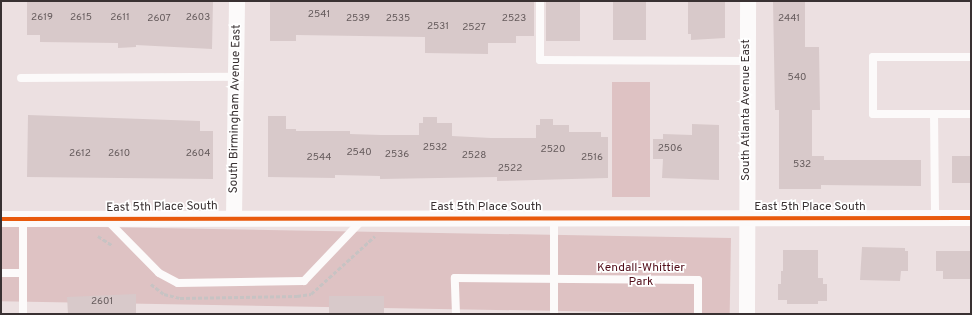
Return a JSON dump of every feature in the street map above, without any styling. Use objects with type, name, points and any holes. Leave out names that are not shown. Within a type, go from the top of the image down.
[{"type":"street","name":"South Birmingham Avenue East","points":[[234,217],[237,1]]},
{"type":"street","name":"South Atlanta Avenue East","points":[[747,314],[748,1]]},
{"type":"street","name":"East 5th Place South","points":[[1,219],[234,217],[971,218]]},
{"type":"lane","points":[[540,1],[540,60],[747,61]]},
{"type":"lane","points":[[971,57],[873,57],[873,114],[971,114]]},
{"type":"lane","points":[[21,78],[237,77]]},
{"type":"lane","points":[[934,114],[935,218]]},
{"type":"lane","points":[[105,218],[159,273],[178,283],[304,280],[365,217]]},
{"type":"lane","points":[[554,218],[554,314]]},
{"type":"lane","points":[[23,219],[23,314]]},
{"type":"lane","points":[[1,273],[23,273]]},
{"type":"lane","points":[[456,314],[456,278],[698,280],[698,314]]},
{"type":"green space","points":[[612,82],[650,82],[650,197],[612,197]]},
{"type":"green space","name":"Kendall-Whittier Park","points":[[1,225],[731,238],[730,314],[1,301]]},
{"type":"building","points":[[27,1],[213,1],[212,49],[136,45],[136,47],[118,48],[118,43],[40,42],[40,35],[27,35]]},
{"type":"building","points":[[270,1],[534,1],[534,36],[516,36],[516,43],[488,43],[488,54],[425,53],[425,37],[296,35],[296,41],[270,41]]},
{"type":"building","points":[[546,1],[580,1],[580,41],[546,41]]},
{"type":"building","points":[[613,1],[646,1],[646,40],[613,40]]},
{"type":"building","points":[[688,1],[725,1],[725,38],[691,40],[691,34],[688,34]]},
{"type":"building","points":[[773,1],[805,1],[805,47],[819,47],[820,110],[812,110],[812,156],[824,156],[824,160],[921,160],[921,186],[821,185],[821,189],[779,189],[779,110],[775,110]]},
{"type":"building","points":[[28,115],[200,121],[200,131],[213,131],[213,179],[27,177]]},
{"type":"building","points":[[268,116],[286,116],[286,129],[296,129],[296,131],[350,131],[350,134],[381,135],[419,135],[419,123],[423,123],[423,117],[437,117],[437,123],[452,123],[452,136],[491,138],[536,138],[536,125],[540,125],[540,119],[553,119],[553,125],[569,125],[569,132],[601,132],[601,137],[608,137],[608,178],[497,181],[497,177],[380,179],[380,176],[335,175],[335,178],[268,177]]},
{"type":"building","points":[[692,124],[719,125],[719,180],[662,178],[663,159],[653,159],[653,139],[663,139],[663,134],[692,135]]},
{"type":"building","points":[[952,156],[971,156],[971,183],[952,183]]},
{"type":"building","points":[[862,247],[905,248],[905,251],[908,251],[908,271],[901,271],[900,281],[860,280]]},
{"type":"building","points":[[783,250],[818,250],[818,278],[823,278],[823,284],[827,284],[827,301],[818,301],[818,304],[787,304],[787,300],[778,300],[778,284],[781,284],[781,271],[783,271]]},
{"type":"building","points":[[936,251],[971,251],[971,279],[943,279],[943,271],[936,271]]},
{"type":"building","points":[[136,294],[136,314],[68,314],[67,297]]},
{"type":"building","points":[[329,296],[384,296],[384,314],[329,314]]},
{"type":"cycle path","points":[[1,219],[971,218]]}]
